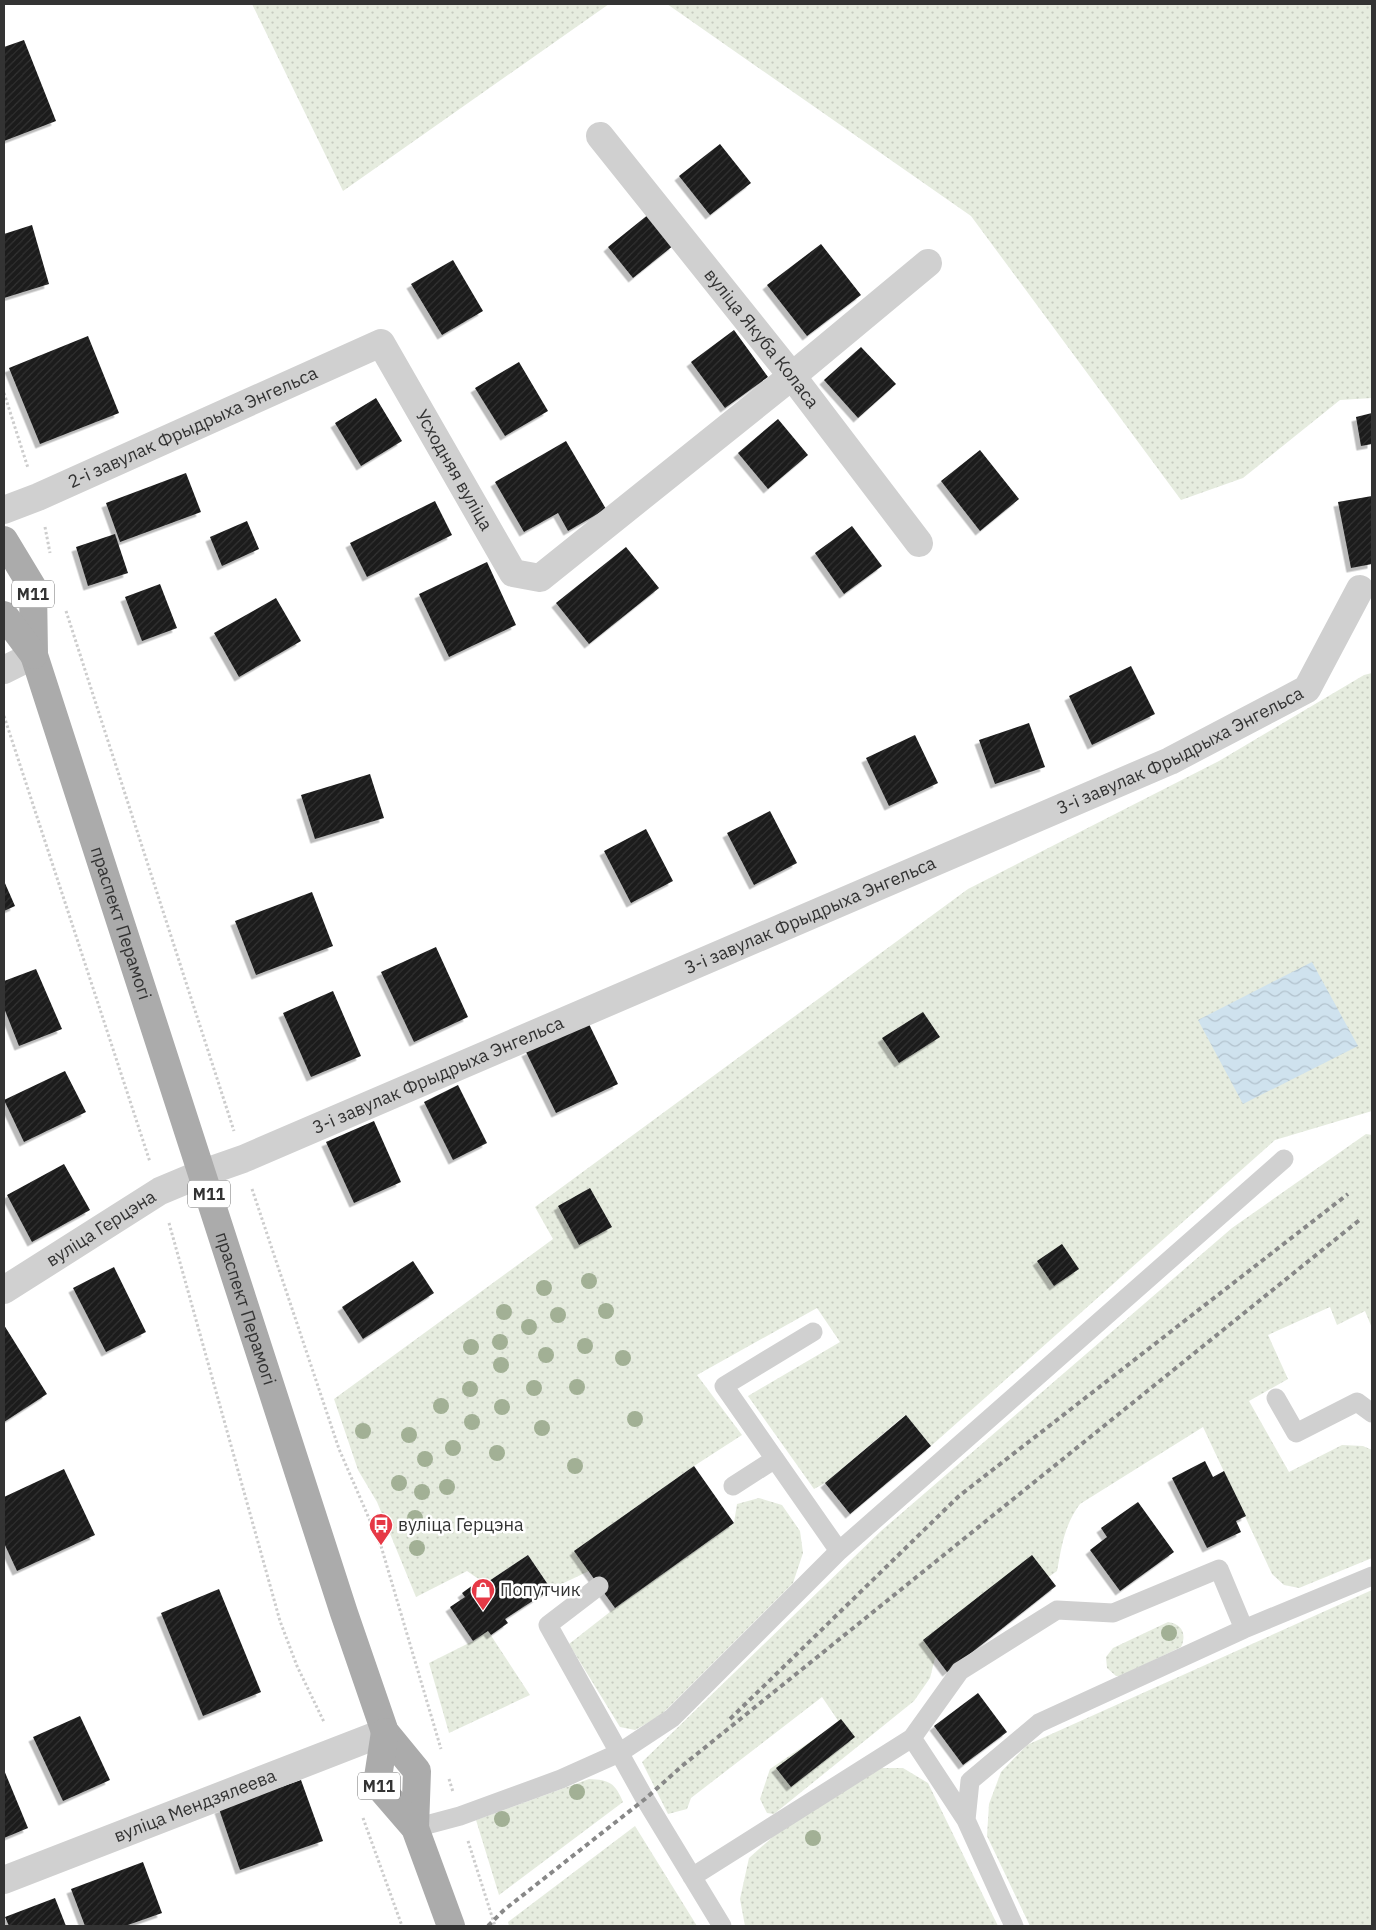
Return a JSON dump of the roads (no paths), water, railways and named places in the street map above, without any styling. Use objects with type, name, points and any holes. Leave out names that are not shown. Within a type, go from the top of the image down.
[{"type":"main road","name":"праспект Перамогі","points":[[4,540],[33,588],[34,656],[385,1732],[417,1771],[415,1828]]},
{"type":"main road","name":"праспект Перамогі","points":[[4,615],[34,656]]},
{"type":"main road","name":"праспект Перамогі","points":[[385,1732],[377,1784],[415,1828],[451,1926]]},
{"type":"street","name":"вуліца Якуба Коласа","points":[[600,136],[792,376],[919,543]]},
{"type":"street","points":[[792,376],[928,263]]},
{"type":"street","name":"Усходняя вуліца","points":[[381,343],[512,573],[540,578],[792,376]]},
{"type":"street","name":"2-і завулак Фрыдрыха Энгельса","points":[[4,510],[38,497],[381,343]]},
{"type":"street","name":"3-і завулак Фрыдрыха Энгельса","points":[[202,1173],[252,1155],[1170,761],[1308,689],[1360,589]]},
{"type":"street","points":[[4,670],[34,656]]},
{"type":"street","name":"вуліца Герцэна","points":[[4,1290],[160,1191],[202,1173]]},
{"type":"street","name":"вуліца Мендзялеева","points":[[4,1880],[385,1732]]},
{"type":"lane","points":[[415,1828],[460,1816],[559,1774],[619,1753],[672,1718],[839,1551],[1284,1159]]},
{"type":"lane","points":[[814,1332],[724,1386],[839,1551]]},
{"type":"lane","points":[[1276,1398],[1296,1434],[1357,1402],[1372,1413]]},
{"type":"lane","points":[[733,1486],[775,1459]]},
{"type":"lane","points":[[692,1877],[912,1738],[960,1671],[1057,1610],[1114,1613],[1219,1568],[1244,1629]]},
{"type":"lane","points":[[966,1820],[970,1781],[1039,1723],[1244,1629],[1372,1576]]},
{"type":"lane","points":[[599,1586],[548,1625],[619,1753],[722,1926]]},
{"type":"lane","points":[[912,1738],[966,1820],[1014,1926]]},
{"type":"water","points":[[1312,962],[1358,1046],[1243,1104],[1198,1020]]},
{"type":"railway","points":[[730,1719],[959,1496],[1348,1194]]},
{"type":"railway","points":[[488,1926],[504,1910],[645,1799],[682,1766],[1362,1218]]},
{"type":"place","name":"вуліца Герцэна","points":[[381,1546]]},
{"type":"place","name":"Попутчик","points":[[483,1611]]}]
